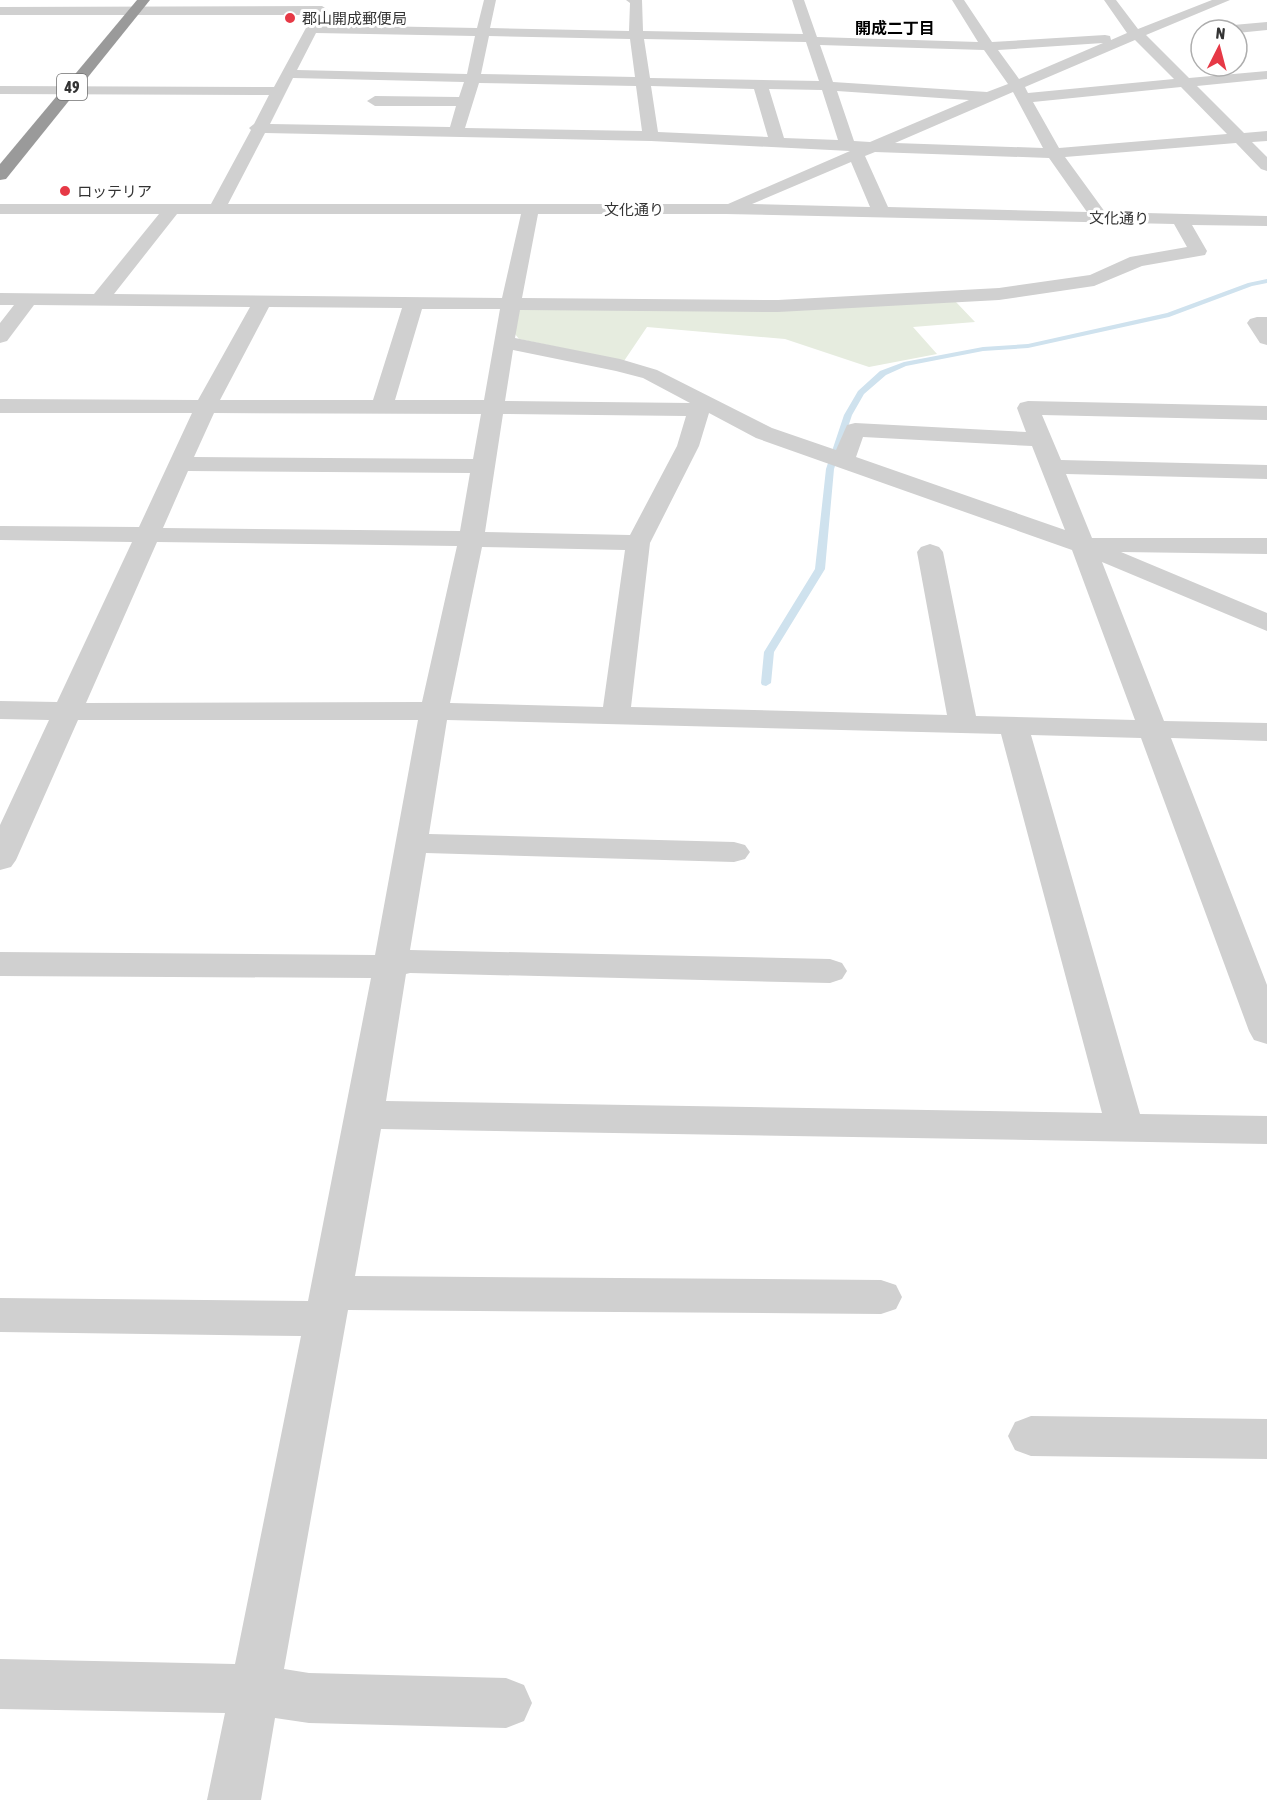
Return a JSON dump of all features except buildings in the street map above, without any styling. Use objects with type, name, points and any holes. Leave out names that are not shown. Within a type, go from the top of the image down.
[{"type":"highway","name":"49","points":[[0,175],[140,5]]},
{"type":"street","points":[[798,0],[852,150],[882,214]]},
{"type":"street","points":[[958,0],[1020,92],[1054,153],[1100,218]]},
{"type":"street","points":[[1110,0],[1134,36],[1169,69],[1189,71]]},
{"type":"street","points":[[1020,92],[1134,36],[1224,0]]},
{"type":"street","points":[[0,11],[140,5],[324,5],[289,74],[257,128],[217,208]]},
{"type":"street","points":[[456,132],[492,7]]},
{"type":"street","points":[[631,8],[651,136]]},
{"type":"street","points":[[684,47],[731,48],[722,20]]},
{"type":"street","points":[[1249,28],[1267,27]]},
{"type":"street","points":[[312,29],[484,30],[727,36],[988,46],[1170,34]]},
{"type":"street","points":[[937,31],[946,45]]},
{"type":"street","points":[[1249,63],[1267,61]]},
{"type":"street","points":[[873,147],[990,97],[1189,71]]},
{"type":"street","points":[[289,74],[473,77],[640,74],[827,79],[990,97]]},
{"type":"street","points":[[640,74],[760,84],[827,79]]},
{"type":"street","points":[[1249,74],[1267,75]]},
{"type":"street","points":[[1198,78],[1240,139],[1267,166]]},
{"type":"street","points":[[760,84],[777,142]]},
{"type":"street","points":[[0,90],[278,91]]},
{"type":"street","points":[[375,101],[465,102]]},
{"type":"street","points":[[257,128],[651,136],[777,142],[852,150],[873,147],[1054,153],[1267,136]]},
{"type":"street","points":[[726,209],[852,150]]},
{"type":"street","points":[[99,300],[173,208]]},
{"type":"street","points":[[234,1800],[364,1115],[434,711],[471,539],[511,302],[531,208]]},
{"type":"street","name":"文化通り","points":[[0,209],[726,209],[1267,221]]},
{"type":"street","points":[[0,299],[778,306],[999,294],[1094,280],[1137,261],[1198,251],[1180,220]]},
{"type":"street","points":[[0,337],[29,299]]},
{"type":"street","points":[[4,845],[69,711],[206,406],[263,301]]},
{"type":"street","points":[[382,406],[414,301]]},
{"type":"street","points":[[1267,323],[1257,323],[1267,339]]},
{"type":"street","points":[[504,342],[620,365],[650,374],[700,406],[764,433],[1083,545],[1267,623]]},
{"type":"street","points":[[0,406],[700,406]]},
{"type":"street","points":[[616,716],[638,543],[688,446],[700,406]]},
{"type":"street","points":[[1267,413],[1028,408],[1083,545],[1267,1030]]},
{"type":"street","points":[[843,460],[855,430],[920,435],[1040,439]]},
{"type":"street","points":[[180,464],[483,466]]},
{"type":"street","points":[[1051,467],[1267,472]]},
{"type":"street","points":[[0,533],[638,543]]},
{"type":"street","points":[[1083,545],[1267,546]]},
{"type":"street","points":[[930,552],[963,725]]},
{"type":"street","points":[[0,710],[160,713],[434,711],[1267,732]]},
{"type":"street","points":[[1014,727],[1125,1128]]},
{"type":"street","points":[[411,843],[734,852]]},
{"type":"street","points":[[0,964],[390,967],[408,961],[830,971]]},
{"type":"street","points":[[364,1115],[1267,1130]]},
{"type":"street","points":[[0,1315],[328,1306],[881,1298]]},
{"type":"street","points":[[1031,1436],[1267,1439]]},
{"type":"street","points":[[0,1683],[255,1689],[309,1698],[506,1703]]},
{"type":"shaded area","points":[[956,302],[975,322],[913,327],[937,354],[869,367],[785,339],[647,327],[624,361],[519,339],[515,334],[520,306]]},
{"type":"waterway","points":[[766,683],[769,652],[820,569],[830,469],[848,415],[861,393],[883,373],[904,364],[983,349],[1028,346],[1169,315],[1250,284],[1267,281]]},
{"type":"place","name":"郡山開成郵便局","points":[[290,18]]},
{"type":"place","name":"ロッテリア","points":[[65,191]]},
{"type":"district","name":"開成二丁目","points":[[895,28]]}]
